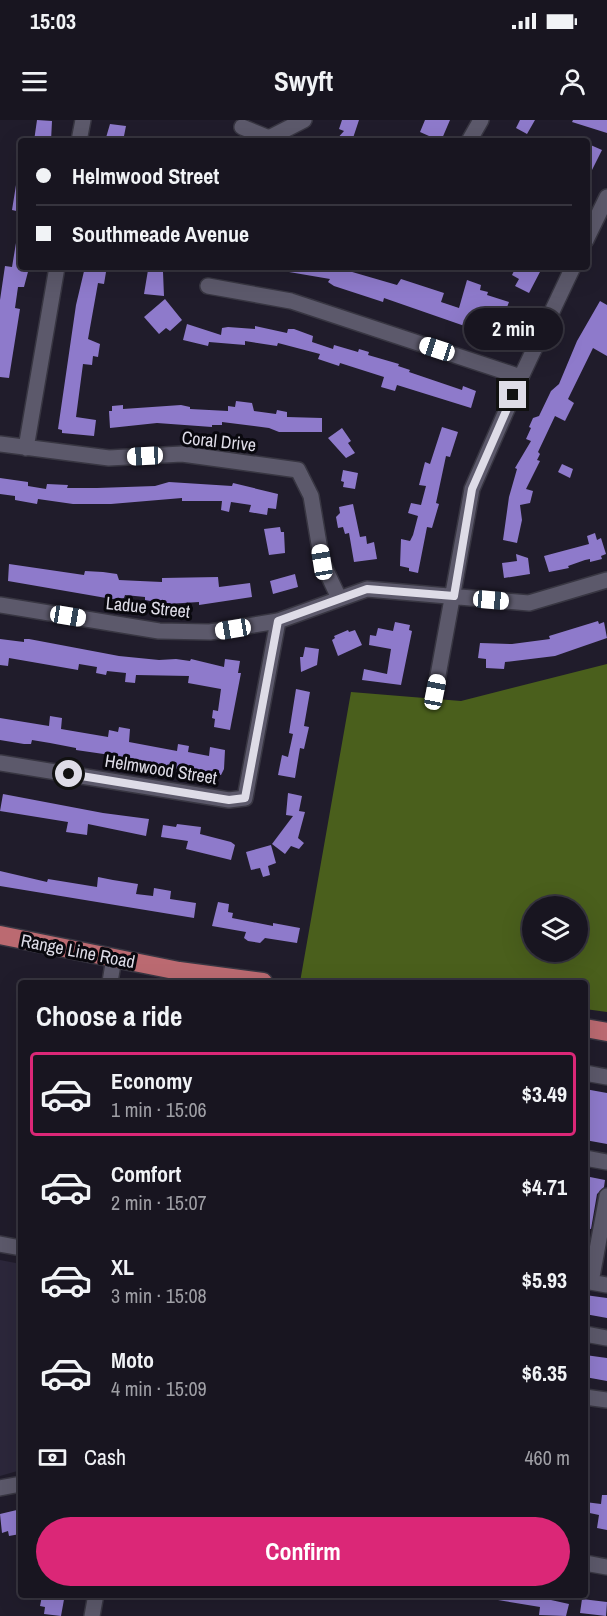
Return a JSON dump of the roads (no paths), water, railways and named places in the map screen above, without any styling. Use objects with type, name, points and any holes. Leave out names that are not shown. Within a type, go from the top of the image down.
[{"type":"main road","name":"Range Line Road","points":[[0,935],[179,971],[248,980]]},
{"type":"main road","points":[[588,1029],[607,1032]]},
{"type":"street","points":[[80,138],[83,120]]},
{"type":"street","points":[[242,127],[269,138],[304,120]]},
{"type":"street","points":[[471,138],[481,120]]},
{"type":"street","points":[[590,232],[607,197]]},
{"type":"street","points":[[26,448],[56,270]]},
{"type":"street","points":[[435,692],[472,489],[572,270]]},
{"type":"street","points":[[208,286],[291,301],[521,377]]},
{"type":"street","name":"Coral Drive","points":[[0,444],[109,458],[182,454],[298,470],[311,496],[322,562],[339,598]]},
{"type":"street","name":"Ladue Street","points":[[0,605],[159,631],[210,632],[278,621],[367,589],[529,603],[607,580]]},
{"type":"street","name":"Helmwood Street","points":[[0,763],[229,800],[245,798],[278,621]]},
{"type":"street","points":[[110,980],[114,958]]},
{"type":"street","points":[[588,1074],[607,1077]]},
{"type":"street","points":[[588,1159],[607,1162]]},
{"type":"street","points":[[607,1196],[591,1245],[588,1282],[607,1285]]},
{"type":"street","points":[[0,1244],[18,1247]]},
{"type":"street","points":[[588,1335],[607,1338]]},
{"type":"street","points":[[588,1397],[607,1400]]},
{"type":"street","points":[[0,1488],[18,1485]]},
{"type":"street","points":[[588,1564],[607,1567]]},
{"type":"street","points":[[92,1616],[95,1598]]}]
